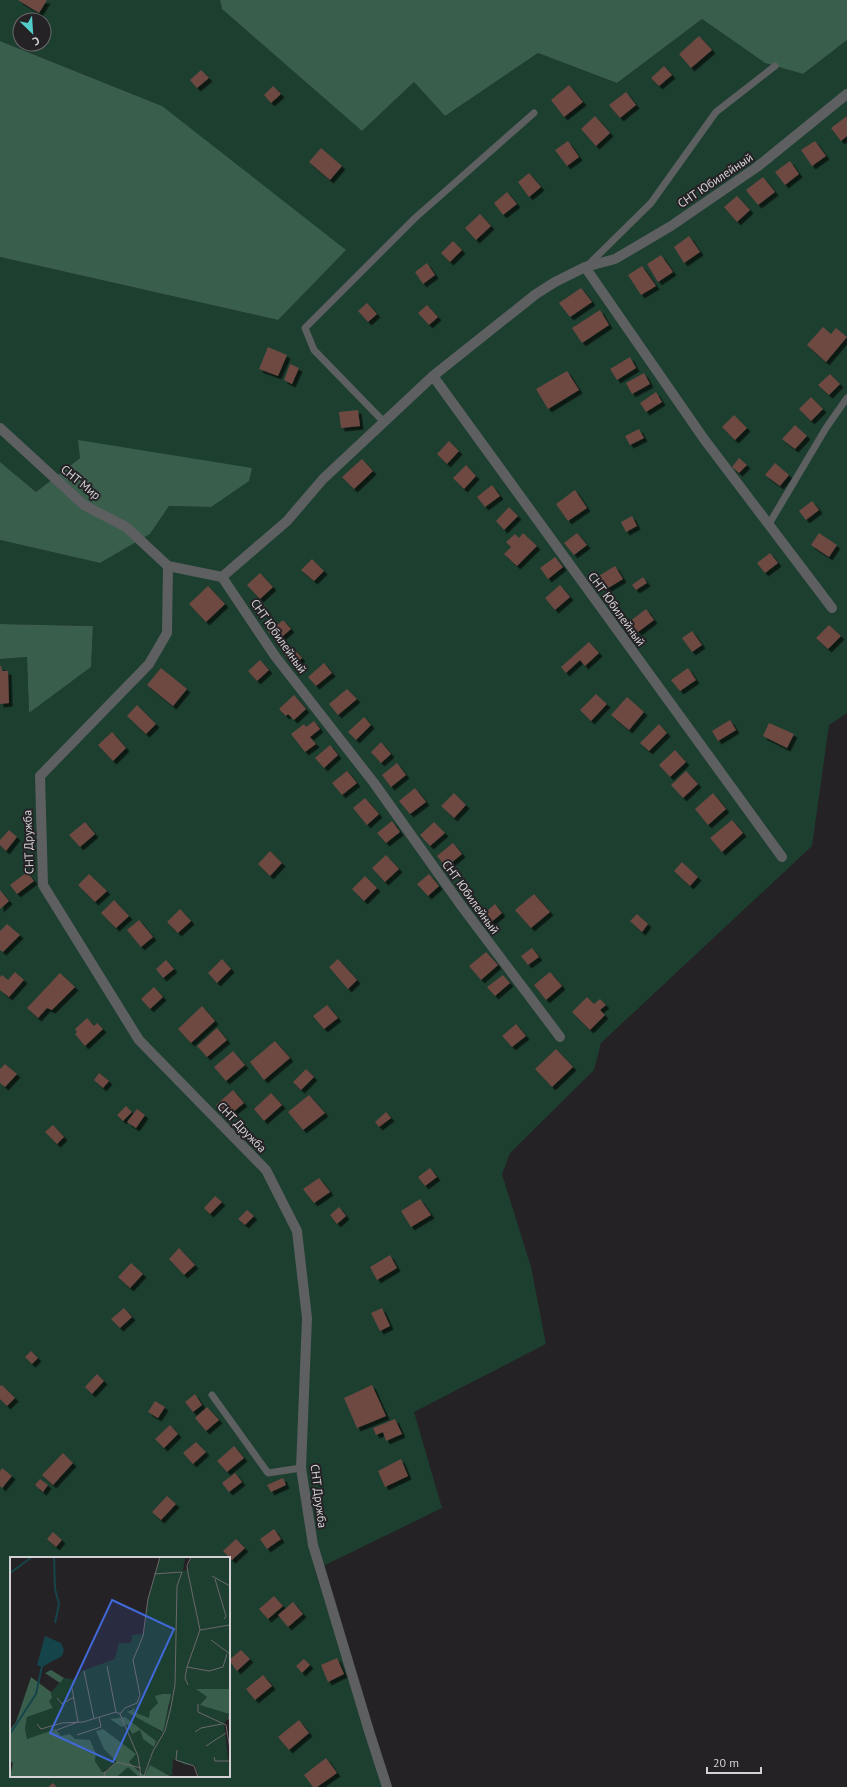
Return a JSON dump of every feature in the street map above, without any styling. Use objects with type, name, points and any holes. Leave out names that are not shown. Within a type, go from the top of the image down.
[{"type":"street","name":"СНТ Юбилейный","points":[[560,1037],[463,908],[374,783],[275,656],[222,576],[287,521],[323,479],[433,376],[536,294],[555,282],[585,268],[615,259],[670,226],[757,168],[847,94]]},
{"type":"street","points":[[585,268],[704,438],[832,608]]},
{"type":"street","name":"СНТ Юбилейный","points":[[433,376],[782,857]]},
{"type":"street","name":"СНТ Мир","points":[[0,428],[84,505],[126,527],[168,566]]},
{"type":"street","points":[[168,566],[222,576]]},
{"type":"street","name":"СНТ Дружба","points":[[168,566],[167,633],[149,664],[40,776],[42,885],[139,1040],[266,1170],[297,1231],[307,1318],[301,1468],[313,1546],[387,1787]]},
{"type":"lane","points":[[585,268],[651,202],[716,112],[775,66]]},
{"type":"lane","points":[[384,421],[314,350],[305,328],[414,218],[534,113]]},
{"type":"lane","points":[[769,524],[826,428],[847,398]]},
{"type":"lane","points":[[212,1395],[268,1473],[301,1468]]},
{"type":"green space","points":[[0,0],[220,0],[222,9],[362,131],[414,82],[445,116],[538,53],[617,83],[702,19],[765,63],[803,74],[847,40],[847,713],[829,725],[812,846],[601,1043],[594,1070],[510,1153],[502,1174],[531,1267],[546,1344],[414,1412],[442,1508],[315,1570],[383,1787],[0,1787],[0,659],[27,657],[29,713],[91,667],[93,626],[0,624],[0,540],[100,563],[150,534],[169,506],[211,507],[79,440],[80,458],[36,492],[0,462],[0,257],[278,320],[162,106],[27,52],[52,52],[52,12],[12,12],[12,46],[0,41]]},
{"type":"green space","points":[[220,0],[847,0],[847,40],[803,74],[765,63],[702,19],[617,83],[538,53],[445,116],[414,82],[362,131],[222,9]]},
{"type":"green space","points":[[0,41],[12,46],[12,52],[27,52],[162,106],[346,250],[278,320],[0,257]]},
{"type":"green space","points":[[78,440],[252,468],[249,481],[211,507],[169,506],[150,534],[100,563],[0,540],[0,462],[36,492],[80,458]]},
{"type":"green space","points":[[0,624],[93,626],[91,667],[29,713],[27,657],[0,659]]},
{"type":"building","points":[[18,0],[47,0],[40,12]]},
{"type":"building","points":[[699,36],[712,50],[691,68],[679,54]]},
{"type":"building","points":[[664,66],[672,75],[659,86],[651,78]]},
{"type":"building","points":[[201,70],[209,78],[197,88],[190,80]]},
{"type":"building","points":[[569,85],[583,102],[564,117],[551,100]]},
{"type":"building","points":[[273,86],[281,94],[271,103],[264,95]]},
{"type":"building","points":[[626,92],[636,105],[620,118],[609,105]]},
{"type":"building","points":[[595,116],[610,133],[596,146],[581,129]]},
{"type":"building","points":[[847,116],[847,136],[841,141],[831,128]]},
{"type":"building","points":[[568,141],[579,157],[567,166],[555,150]]},
{"type":"building","points":[[815,141],[826,156],[812,166],[801,150]]},
{"type":"building","points":[[321,148],[342,166],[330,180],[309,162]]},
{"type":"building","points":[[790,161],[799,174],[785,185],[775,172]]},
{"type":"building","points":[[529,173],[541,187],[529,197],[518,182]]},
{"type":"building","points":[[763,177],[775,192],[758,205],[746,190]]},
{"type":"building","points":[[507,192],[517,204],[503,215],[494,203]]},
{"type":"building","points":[[737,196],[750,210],[737,222],[724,207]]},
{"type":"building","points":[[480,214],[491,226],[476,240],[465,228]]},
{"type":"building","points":[[689,236],[700,252],[684,263],[674,247]]},
{"type":"building","points":[[453,241],[462,250],[450,262],[441,253]]},
{"type":"building","points":[[661,255],[673,272],[658,282],[647,264]]},
{"type":"building","points":[[427,263],[435,275],[423,284],[415,272]]},
{"type":"building","points":[[642,266],[656,286],[641,295],[628,275]]},
{"type":"building","points":[[581,288],[592,302],[570,317],[559,303]]},
{"type":"building","points":[[367,303],[377,314],[368,322],[358,311]]},
{"type":"building","points":[[427,305],[438,317],[429,325],[418,313]]},
{"type":"building","points":[[600,310],[609,325],[582,343],[572,328]]},
{"type":"building","points":[[823,327],[831,334],[836,328],[847,337],[826,362],[807,345]]},
{"type":"building","points":[[268,347],[287,355],[278,376],[259,369]]},
{"type":"building","points":[[630,357],[636,368],[617,380],[610,369]]},
{"type":"building","points":[[290,364],[299,368],[292,384],[284,380]]},
{"type":"building","points":[[567,371],[579,390],[548,409],[536,389]]},
{"type":"building","points":[[644,373],[650,384],[632,394],[626,383]]},
{"type":"building","points":[[830,374],[840,384],[829,395],[818,385]]},
{"type":"building","points":[[656,392],[662,402],[646,412],[640,403]]},
{"type":"building","points":[[811,397],[823,409],[811,421],[799,409]]},
{"type":"building","points":[[358,410],[360,426],[341,428],[339,412]]},
{"type":"building","points":[[734,415],[747,428],[735,440],[722,427]]},
{"type":"building","points":[[795,425],[807,436],[795,449],[782,439]]},
{"type":"building","points":[[639,429],[644,438],[630,445],[625,436]]},
{"type":"building","points":[[449,441],[459,451],[447,464],[437,454]]},
{"type":"building","points":[[739,458],[747,465],[739,473],[732,467]]},
{"type":"building","points":[[362,459],[373,471],[354,489],[342,477]]},
{"type":"building","points":[[775,463],[789,475],[780,486],[765,475]]},
{"type":"building","points":[[466,465],[476,476],[464,489],[453,478]]},
{"type":"building","points":[[492,485],[500,496],[485,507],[477,497]]},
{"type":"building","points":[[575,490],[587,508],[568,521],[556,504]]},
{"type":"building","points":[[812,501],[819,510],[806,520],[799,511]]},
{"type":"building","points":[[509,507],[518,516],[504,530],[496,521]]},
{"type":"building","points":[[632,516],[637,526],[626,532],[621,522]]},
{"type":"building","points":[[523,533],[537,546],[517,566],[504,554],[511,547],[506,542],[515,534],[519,538]]},
{"type":"building","points":[[577,533],[587,545],[574,555],[564,543]]},
{"type":"building","points":[[819,533],[837,545],[829,557],[811,545]]},
{"type":"building","points":[[770,553],[778,563],[765,573],[757,563]]},
{"type":"building","points":[[555,557],[563,567],[548,579],[540,568]]},
{"type":"building","points":[[312,559],[324,571],[314,581],[301,570]]},
{"type":"building","points":[[615,566],[623,579],[605,590],[597,577]]},
{"type":"building","points":[[260,573],[273,587],[260,599],[247,585]]},
{"type":"building","points":[[643,577],[647,583],[636,590],[632,585]]},
{"type":"building","points":[[560,585],[570,597],[555,610],[545,598]]},
{"type":"building","points":[[208,586],[225,604],[206,622],[189,604]]},
{"type":"building","points":[[646,609],[654,620],[638,632],[629,622]]},
{"type":"building","points":[[283,620],[291,629],[277,641],[268,632]]},
{"type":"building","points":[[829,625],[841,636],[828,649],[816,638]]},
{"type":"building","points":[[692,631],[702,645],[692,652],[682,638]]},
{"type":"building","points":[[589,642],[599,653],[585,666],[580,660],[566,673],[561,667]]},
{"type":"building","points":[[293,648],[302,658],[294,666],[285,656]]},
{"type":"building","points":[[260,660],[269,670],[257,681],[248,671]]},
{"type":"building","points":[[324,663],[332,673],[316,686],[308,677]]},
{"type":"building","points":[[0,666],[2,671],[8,671],[9,703],[0,704]]},
{"type":"building","points":[[161,668],[187,689],[173,706],[147,685]]},
{"type":"building","points":[[688,668],[696,680],[680,691],[671,680]]},
{"type":"building","points":[[347,689],[357,699],[338,715],[329,704]]},
{"type":"building","points":[[596,694],[607,704],[591,721],[580,710]]},
{"type":"building","points":[[294,695],[306,709],[294,720],[288,714],[286,716],[279,709]]},
{"type":"building","points":[[627,697],[644,712],[629,730],[611,715]]},
{"type":"building","points":[[137,705],[156,724],[146,734],[127,716]]},
{"type":"building","points":[[364,717],[371,725],[356,740],[348,732]]},
{"type":"building","points":[[730,720],[736,730],[718,741],[712,731]]},
{"type":"building","points":[[314,721],[320,729],[310,737],[316,744],[305,752],[291,734],[304,724],[306,727]]},
{"type":"building","points":[[769,723],[794,734],[787,748],[763,736]]},
{"type":"building","points":[[659,724],[667,733],[649,751],[640,743]]},
{"type":"building","points":[[112,732],[126,748],[113,761],[98,745]]},
{"type":"building","points":[[381,742],[391,754],[381,763],[371,752]]},
{"type":"building","points":[[330,745],[338,755],[324,768],[315,758]]},
{"type":"building","points":[[675,750],[686,762],[670,777],[659,765]]},
{"type":"building","points":[[397,763],[406,775],[391,787],[382,775]]},
{"type":"building","points":[[347,771],[357,783],[342,795],[332,783]]},
{"type":"building","points":[[686,771],[698,784],[683,798],[671,785]]},
{"type":"building","points":[[415,788],[426,802],[410,814],[399,801]]},
{"type":"building","points":[[454,793],[466,805],[454,818],[441,806]]},
{"type":"building","points":[[713,793],[726,809],[708,825],[695,809]]},
{"type":"building","points":[[365,798],[379,814],[367,825],[353,808]]},
{"type":"building","points":[[732,820],[743,833],[722,852],[710,838]]},
{"type":"building","points":[[392,821],[400,832],[386,843],[377,833]]},
{"type":"building","points":[[85,822],[95,834],[80,847],[69,835]]},
{"type":"building","points":[[434,822],[445,833],[430,846],[420,835]]},
{"type":"building","points":[[9,830],[17,837],[6,851],[0,845],[0,840]]},
{"type":"building","points":[[453,843],[462,854],[446,867],[437,856]]},
{"type":"building","points":[[270,851],[282,863],[270,876],[258,864]]},
{"type":"building","points":[[386,855],[399,869],[385,882],[372,868]]},
{"type":"building","points":[[682,862],[698,877],[690,886],[674,871]]},
{"type":"building","points":[[27,872],[34,881],[17,894],[10,885]]},
{"type":"building","points":[[89,874],[107,891],[95,902],[78,885]]},
{"type":"building","points":[[429,874],[439,886],[428,896],[417,884]]},
{"type":"building","points":[[365,876],[377,888],[364,901],[352,889]]},
{"type":"building","points":[[0,890],[9,901],[0,909]]},
{"type":"building","points":[[534,894],[550,912],[531,928],[515,910]]},
{"type":"building","points":[[114,900],[129,916],[116,928],[101,913]]},
{"type":"building","points":[[495,904],[502,913],[487,926],[480,917]]},
{"type":"building","points":[[180,909],[191,921],[178,933],[167,922]]},
{"type":"building","points":[[637,914],[648,924],[642,932],[630,921]]},
{"type":"building","points":[[139,920],[153,937],[141,947],[127,930]]},
{"type":"building","points":[[7,924],[20,935],[3,952],[0,950],[0,931]]},
{"type":"building","points":[[532,948],[539,957],[528,965],[521,956]]},
{"type":"building","points":[[486,952],[498,965],[481,980],[469,966]]},
{"type":"building","points":[[222,959],[231,969],[217,983],[208,973]]},
{"type":"building","points":[[338,959],[357,980],[348,989],[329,967]]},
{"type":"building","points":[[166,960],[174,969],[163,978],[156,969]]},
{"type":"building","points":[[15,972],[24,980],[9,997],[0,990],[0,977],[2,975],[8,980]]},
{"type":"building","points":[[550,972],[562,986],[546,1000],[534,985]]},
{"type":"building","points":[[60,973],[75,987],[52,1010],[47,1008],[38,1018],[27,1008]]},
{"type":"building","points":[[503,975],[510,983],[495,996],[487,987]]},
{"type":"building","points":[[154,987],[163,997],[150,1009],[141,999]]},
{"type":"building","points":[[587,997],[594,1004],[600,999],[606,1005],[600,1010],[605,1015],[590,1030],[572,1012]]},
{"type":"building","points":[[327,1005],[338,1018],[324,1029],[313,1016]]},
{"type":"building","points":[[202,1006],[215,1021],[191,1043],[178,1029]]},
{"type":"building","points":[[87,1018],[94,1026],[97,1023],[103,1029],[85,1046],[75,1034],[77,1032],[75,1029]]},
{"type":"building","points":[[516,1024],[526,1036],[512,1047],[502,1036]]},
{"type":"building","points":[[217,1028],[227,1040],[207,1057],[197,1046]]},
{"type":"building","points":[[275,1041],[290,1058],[264,1080],[250,1062]]},
{"type":"building","points":[[556,1049],[573,1067],[552,1087],[535,1069]]},
{"type":"building","points":[[233,1051],[245,1065],[226,1081],[214,1067]]},
{"type":"building","points":[[5,1064],[17,1074],[5,1087],[0,1083],[0,1069]]},
{"type":"building","points":[[306,1069],[314,1077],[301,1090],[293,1082]]},
{"type":"building","points":[[99,1073],[109,1081],[103,1088],[94,1080]]},
{"type":"building","points":[[233,1090],[244,1103],[227,1117],[216,1105]]},
{"type":"building","points":[[271,1093],[282,1105],[264,1121],[254,1109]]},
{"type":"building","points":[[309,1095],[325,1113],[303,1130],[288,1112]]},
{"type":"building","points":[[126,1106],[132,1112],[123,1121],[117,1115]]},
{"type":"building","points":[[137,1109],[145,1115],[136,1128],[127,1122]]},
{"type":"building","points":[[386,1112],[391,1118],[379,1127],[375,1122]]},
{"type":"building","points":[[53,1125],[64,1137],[57,1144],[45,1132]]},
{"type":"building","points":[[430,1168],[437,1177],[425,1186],[418,1177]]},
{"type":"building","points":[[319,1178],[330,1192],[314,1203],[303,1189]]},
{"type":"building","points":[[215,1196],[222,1202],[210,1214],[204,1208]]},
{"type":"building","points":[[420,1199],[431,1215],[411,1227],[401,1211]]},
{"type":"building","points":[[339,1207],[346,1216],[337,1224],[330,1215]]},
{"type":"building","points":[[247,1210],[254,1216],[245,1225],[238,1219]]},
{"type":"building","points":[[179,1248],[195,1265],[184,1275],[169,1259]]},
{"type":"building","points":[[390,1255],[397,1268],[377,1280],[370,1267]]},
{"type":"building","points":[[131,1263],[143,1274],[130,1288],[118,1277]]},
{"type":"building","points":[[124,1308],[132,1317],[120,1328],[111,1319]]},
{"type":"building","points":[[382,1308],[390,1326],[380,1331],[371,1313]]},
{"type":"building","points":[[31,1351],[38,1358],[32,1364],[25,1357]]},
{"type":"building","points":[[97,1374],[104,1381],[92,1394],[85,1387]]},
{"type":"building","points":[[2,1385],[15,1398],[7,1406],[0,1399],[0,1386]]},
{"type":"building","points":[[372,1385],[386,1416],[357,1428],[344,1398]]},
{"type":"building","points":[[195,1394],[202,1405],[193,1412],[185,1402]]},
{"type":"building","points":[[155,1401],[165,1407],[158,1418],[148,1412]]},
{"type":"building","points":[[207,1407],[219,1420],[206,1431],[195,1418]]},
{"type":"building","points":[[395,1419],[402,1434],[386,1441],[383,1432],[376,1435],[373,1428]]},
{"type":"building","points":[[170,1425],[178,1434],[164,1448],[155,1439]]},
{"type":"building","points":[[196,1442],[206,1452],[193,1464],[183,1453]]},
{"type":"building","points":[[234,1446],[244,1458],[227,1472],[217,1461]]},
{"type":"building","points":[[63,1453],[73,1463],[53,1485],[42,1475]]},
{"type":"building","points":[[401,1459],[408,1476],[385,1487],[378,1471]]},
{"type":"building","points":[[2,1468],[12,1476],[2,1488],[0,1486],[0,1471]]},
{"type":"building","points":[[235,1473],[242,1482],[229,1492],[222,1483]]},
{"type":"building","points":[[283,1478],[286,1485],[271,1492],[267,1485]]},
{"type":"building","points":[[40,1479],[48,1485],[43,1492],[35,1485]]},
{"type":"building","points":[[167,1496],[176,1504],[161,1520],[152,1512]]},
{"type":"building","points":[[274,1529],[281,1539],[267,1549],[260,1539]]},
{"type":"building","points":[[53,1532],[62,1540],[56,1547],[47,1539]]},
{"type":"building","points":[[236,1539],[245,1548],[232,1560],[223,1551]]},
{"type":"building","points":[[274,1596],[283,1606],[268,1619],[259,1609]]},
{"type":"building","points":[[293,1602],[303,1614],[288,1627],[278,1615]]},
{"type":"building","points":[[241,1650],[250,1659],[237,1671],[230,1659]]},
{"type":"building","points":[[337,1658],[344,1674],[328,1682],[321,1665]]},
{"type":"building","points":[[304,1659],[310,1665],[302,1673],[296,1666]]},
{"type":"building","points":[[263,1675],[272,1686],[255,1700],[246,1689]]},
{"type":"building","points":[[299,1720],[309,1733],[289,1750],[278,1737]]},
{"type":"building","points":[[326,1758],[337,1773],[317,1787],[313,1787],[304,1775]]},
{"type":"building","points":[[53,1783],[57,1787],[48,1787]]}]
